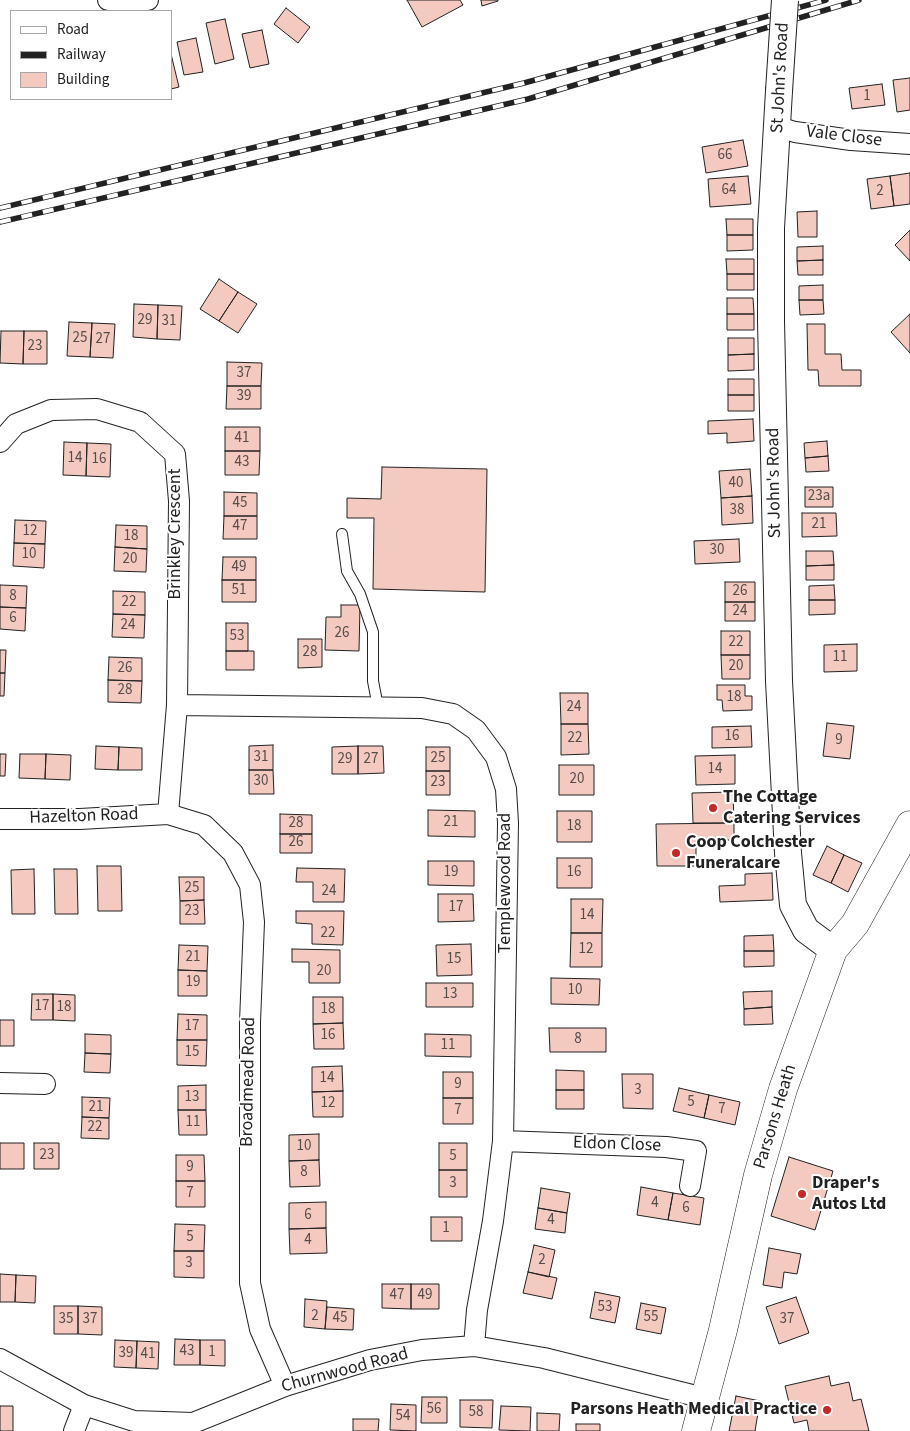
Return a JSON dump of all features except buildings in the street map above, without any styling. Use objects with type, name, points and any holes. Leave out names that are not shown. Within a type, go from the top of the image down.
[{"type":"main road","name":"Parsons Heath","points":[[696,1431],[723,1330],[760,1168],[783,1089],[832,950],[855,924],[910,826]]},
{"type":"street","points":[[108,0],[148,0]]},
{"type":"street","name":"St John's Road","points":[[785,0],[771,228],[771,321],[779,681],[788,853],[793,905],[806,930],[832,950]]},
{"type":"street","name":"Vale Close","points":[[778,127],[795,132],[851,140],[910,144]]},
{"type":"street","name":"Brinkley Crescent","points":[[0,442],[16,424],[51,410],[97,409],[140,422],[175,454],[179,501],[176,705],[168,814]]},
{"type":"street","name":"Templewood Road","points":[[176,705],[422,708],[452,714],[476,730],[496,757],[506,789],[508,823],[503,1141],[493,1221],[477,1310],[474,1346]]},
{"type":"street","name":"Hazelton Road","points":[[0,819],[168,814]]},
{"type":"street","name":"Broadmead Road","points":[[168,814],[204,824],[233,853],[250,886],[254,922],[250,1022],[250,1284],[260,1329],[285,1386]]},
{"type":"street","points":[[0,1082],[45,1084]]},
{"type":"street","name":"Eldon Close","points":[[503,1141],[666,1147],[696,1151],[690,1186]]},
{"type":"street","name":"Churnwood Road","points":[[0,1359],[84,1405],[134,1421],[193,1422],[285,1386],[370,1360],[422,1350],[474,1346],[544,1358],[704,1398]]},
{"type":"street","points":[[74,1431],[84,1405]]},
{"type":"lane","points":[[342,534],[347,571],[360,594],[373,632],[373,681],[378,707]]},
{"type":"railway","points":[[0,208],[524,83],[826,0]]},
{"type":"railway","points":[[0,222],[528,99],[859,0]]},
{"type":"place","name":"The Cottage Catering Services","points":[[713,808]]},
{"type":"place","name":"Coop Colchester Funeralcare","points":[[676,853]]},
{"type":"place","name":"Draper's Autos Ltd","points":[[802,1194]]},
{"type":"place","name":"Parsons Heath Medical Practice","points":[[827,1410]]}]
